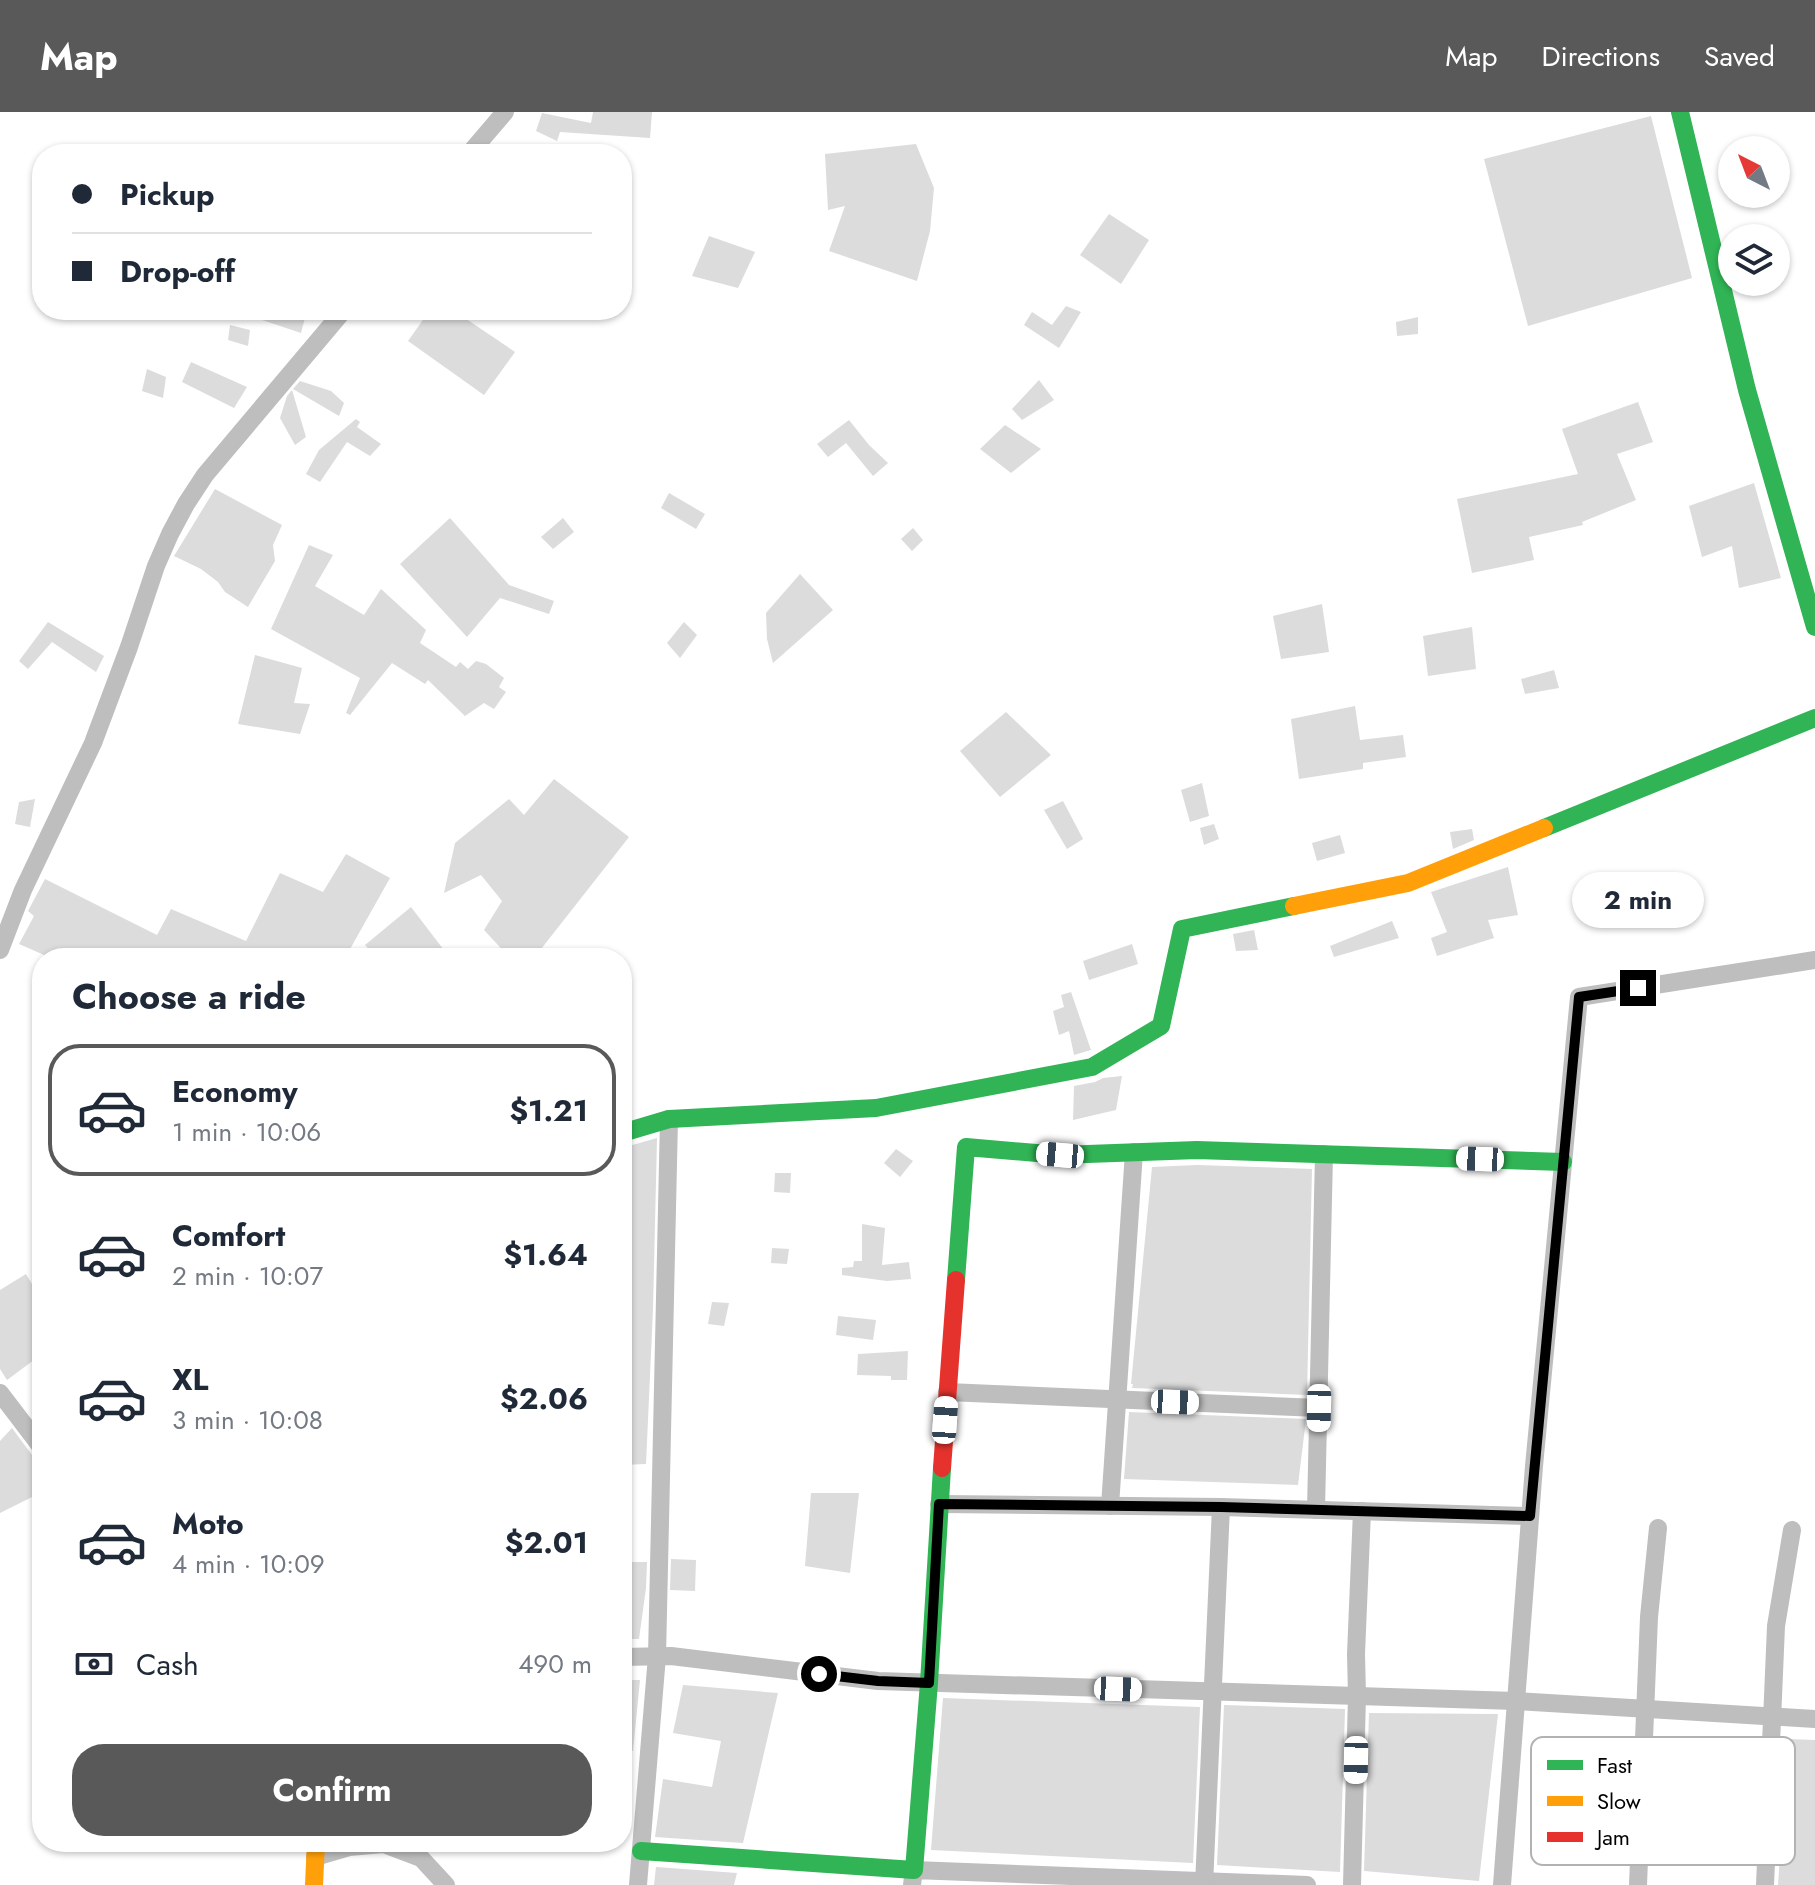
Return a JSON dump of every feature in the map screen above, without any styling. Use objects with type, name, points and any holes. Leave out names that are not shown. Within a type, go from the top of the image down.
[{"type":"main road","points":[[1680,112],[1747,390],[1815,627]]},
{"type":"main road","points":[[632,1130],[669,1119],[876,1108],[1092,1067],[1161,1026],[1182,929],[1408,883],[1815,718]]},
{"type":"main road","points":[[641,1851],[913,1878],[966,1147],[1060,1155],[1197,1150],[1563,1162]]},
{"type":"main road","points":[[314,1885],[315,1852]]},
{"type":"street","points":[[478,144],[505,112]]},
{"type":"street","points":[[0,950],[23,890],[93,743],[156,566],[175,524],[226,449],[336,320]]},
{"type":"street","points":[[1502,1885],[1530,1516],[1579,997],[1815,960]]},
{"type":"street","points":[[638,1885],[657,1656],[669,1119]]},
{"type":"street","points":[[1110,1506],[1134,1152]]},
{"type":"street","points":[[1316,1510],[1324,1154]]},
{"type":"street","points":[[947,1392],[1319,1408]]},
{"type":"street","points":[[0,1393],[32,1435]]},
{"type":"street","points":[[939,1504],[1221,1507],[1530,1516]]},
{"type":"street","points":[[1204,1883],[1221,1507]]},
{"type":"street","points":[[1352,1885],[1362,1511]]},
{"type":"street","points":[[1644,1737],[1649,1617],[1658,1528]]},
{"type":"street","points":[[1771,1737],[1776,1626],[1792,1530]]},
{"type":"street","points":[[632,1657],[671,1656],[878,1681],[1516,1701],[1815,1719]]},
{"type":"street","points":[[405,1852],[421,1858],[446,1885]]},
{"type":"street","points":[[1638,1885],[1639,1865]]},
{"type":"street","points":[[1765,1885],[1766,1865]]},
{"type":"street","points":[[913,1878],[1307,1885]]},
{"type":"building","points":[[593,112],[652,112],[650,138],[560,132],[557,141],[536,131],[542,113],[591,123]]},
{"type":"building","points":[[1651,116],[1692,278],[1528,326],[1484,159]]},
{"type":"building","points":[[916,144],[934,188],[930,231],[917,281],[829,251],[845,206],[828,210],[825,154]]},
{"type":"building","points":[[1109,214],[1149,240],[1121,284],[1080,255]]},
{"type":"building","points":[[709,236],[755,252],[738,288],[692,276]]},
{"type":"building","points":[[1066,306],[1081,312],[1059,348],[1024,325],[1032,312],[1052,325]]},
{"type":"building","points":[[1418,317],[1418,334],[1397,336],[1396,322]]},
{"type":"building","points":[[262,320],[304,320],[301,333]]},
{"type":"building","points":[[423,320],[468,320],[515,352],[484,395],[408,341]]},
{"type":"building","points":[[230,325],[250,330],[248,346],[228,340]]},
{"type":"building","points":[[191,362],[247,387],[234,408],[182,382]]},
{"type":"building","points":[[147,369],[166,377],[163,398],[142,391]]},
{"type":"building","points":[[1039,380],[1054,400],[1022,420],[1012,409]]},
{"type":"building","points":[[300,381],[331,391],[344,403],[339,416],[293,389]]},
{"type":"building","points":[[292,390],[306,437],[295,445],[280,418]]},
{"type":"building","points":[[1638,402],[1653,442],[1617,454],[1636,500],[1582,522],[1583,525],[1529,537],[1534,560],[1472,573],[1457,499],[1578,474],[1562,429]]},
{"type":"building","points":[[356,419],[360,422],[357,427],[381,444],[370,456],[347,442],[320,482],[306,474],[319,450]]},
{"type":"building","points":[[849,420],[888,463],[873,476],[846,443],[828,457],[817,444]]},
{"type":"building","points":[[1005,425],[1041,449],[1011,473],[980,449]]},
{"type":"building","points":[[1754,483],[1781,578],[1739,588],[1732,546],[1702,557],[1689,506]]},
{"type":"building","points":[[215,489],[282,525],[273,545],[275,561],[248,607],[225,592],[201,569],[174,556]]},
{"type":"building","points":[[669,493],[705,514],[696,529],[661,508]]},
{"type":"building","points":[[450,518],[509,585],[554,601],[549,614],[500,598],[467,637],[400,564]]},
{"type":"building","points":[[563,518],[574,532],[553,549],[541,537]]},
{"type":"building","points":[[913,528],[923,540],[912,551],[901,539]]},
{"type":"building","points":[[309,545],[333,555],[315,586],[364,615],[381,589],[426,630],[420,643],[456,667],[460,662],[468,669],[476,661],[486,664],[504,678],[499,687],[506,692],[494,709],[484,703],[465,716],[428,680],[425,684],[392,663],[350,715],[346,713],[360,678],[271,629]]},
{"type":"building","points":[[800,574],[833,610],[773,663],[767,639],[766,613]]},
{"type":"building","points":[[1322,604],[1329,652],[1281,659],[1273,616]]},
{"type":"building","points":[[48,622],[104,656],[96,672],[52,642],[28,669],[19,661]]},
{"type":"building","points":[[684,622],[697,635],[680,658],[667,643]]},
{"type":"building","points":[[1472,627],[1476,669],[1428,676],[1423,636]]},
{"type":"building","points":[[255,655],[302,668],[294,703],[310,704],[300,734],[238,724]]},
{"type":"building","points":[[1554,670],[1559,688],[1525,694],[1521,679]]},
{"type":"building","points":[[1355,706],[1360,740],[1403,735],[1406,757],[1363,763],[1363,769],[1299,779],[1291,719]]},
{"type":"building","points":[[1006,712],[1051,755],[1000,797],[960,751]]},
{"type":"building","points":[[554,779],[629,837],[542,948],[501,948],[484,930],[502,901],[481,875],[444,893],[455,843],[509,799],[524,815]]},
{"type":"building","points":[[1202,783],[1209,816],[1190,822],[1181,790]]},
{"type":"building","points":[[35,799],[30,827],[15,824],[19,802]]},
{"type":"building","points":[[1063,801],[1083,839],[1067,849],[1044,810]]},
{"type":"building","points":[[1214,824],[1219,839],[1204,845],[1200,828]]},
{"type":"building","points":[[1472,829],[1474,840],[1453,849],[1450,832]]},
{"type":"building","points":[[1340,835],[1345,853],[1317,861],[1312,843]]},
{"type":"building","points":[[346,854],[390,878],[351,948],[32,950],[19,944],[34,916],[28,911],[45,879],[157,935],[171,909],[246,941],[280,873],[323,892]]},
{"type":"building","points":[[1508,867],[1518,915],[1488,920],[1494,938],[1437,956],[1431,938],[1447,932],[1431,892]]},
{"type":"building","points":[[411,907],[442,948],[368,948],[365,945]]},
{"type":"building","points":[[1392,921],[1399,938],[1334,957],[1330,946]]},
{"type":"building","points":[[1254,930],[1258,950],[1236,951],[1233,934]]},
{"type":"building","points":[[1132,944],[1138,964],[1089,980],[1083,961]]},
{"type":"building","points":[[1071,992],[1091,1050],[1074,1055],[1069,1031],[1059,1035],[1053,1011],[1064,1007],[1061,995]]},
{"type":"building","points":[[1122,1076],[1116,1110],[1073,1120],[1074,1086]]},
{"type":"building","points":[[657,1138],[646,1464],[632,1465],[632,1145]]},
{"type":"building","points":[[896,1149],[913,1161],[900,1177],[884,1163]]},
{"type":"building","points":[[1197,1165],[1312,1169],[1307,1395],[1132,1388],[1152,1167]]},
{"type":"building","points":[[775,1173],[791,1173],[790,1193],[774,1192]]},
{"type":"building","points":[[862,1224],[885,1228],[882,1265],[909,1262],[911,1279],[887,1281],[842,1275],[842,1268],[853,1267],[854,1261],[862,1261]]},
{"type":"building","points":[[772,1248],[789,1249],[787,1264],[771,1263]]},
{"type":"building","points":[[26,1274],[32,1284],[32,1361],[7,1380],[0,1369],[0,1290]]},
{"type":"building","points":[[712,1302],[729,1303],[724,1326],[708,1324]]},
{"type":"building","points":[[838,1316],[876,1320],[873,1340],[836,1335]]},
{"type":"building","points":[[908,1351],[907,1380],[857,1375],[858,1354]]},
{"type":"building","points":[[1129,1412],[1306,1419],[1298,1485],[1124,1479]]},
{"type":"building","points":[[12,1428],[32,1455],[32,1497],[0,1513],[0,1441]]},
{"type":"building","points":[[811,1493],[859,1493],[850,1573],[805,1566]]},
{"type":"building","points":[[671,1559],[696,1560],[695,1591],[670,1590]]},
{"type":"building","points":[[632,1562],[647,1562],[646,1588],[639,1639],[632,1639]]},
{"type":"building","points":[[632,1680],[640,1680],[633,1751]]},
{"type":"building","points":[[683,1685],[778,1693],[743,1843],[655,1837],[663,1779],[712,1787],[721,1741],[673,1733]]},
{"type":"building","points":[[943,1698],[1200,1707],[1193,1863],[931,1850]]},
{"type":"building","points":[[1224,1705],[1345,1709],[1340,1872],[1217,1865]]},
{"type":"building","points":[[1369,1713],[1498,1714],[1479,1881],[1364,1871]]},
{"type":"building","points":[[1795,1739],[1815,1740],[1815,1885],[1778,1885],[1779,1865],[1795,1865]]},
{"type":"building","points":[[656,1867],[737,1873],[734,1885],[654,1885]]},
{"type":"traffic: fast","points":[[1680,112],[1747,390],[1815,627]]},
{"type":"traffic: fast","points":[[1544,828],[1815,718]]},
{"type":"traffic: fast","points":[[632,1130],[669,1119],[876,1108],[1092,1067],[1161,1026],[1182,929],[1294,906]]},
{"type":"traffic: fast","points":[[956,1280],[966,1147],[1060,1155],[1197,1150],[1563,1162]]},
{"type":"traffic: fast","points":[[641,1851],[914,1870],[942,1468]]},
{"type":"traffic: slow","points":[[1294,906],[1408,883],[1544,828]]},
{"type":"traffic: slow","points":[[314,1885],[316,1852]]},
{"type":"traffic: jam","points":[[942,1468],[956,1280]]},
{"type":"route","points":[[819,1674],[929,1683],[939,1504],[1221,1507],[1530,1516],[1579,997],[1638,988]]}]
